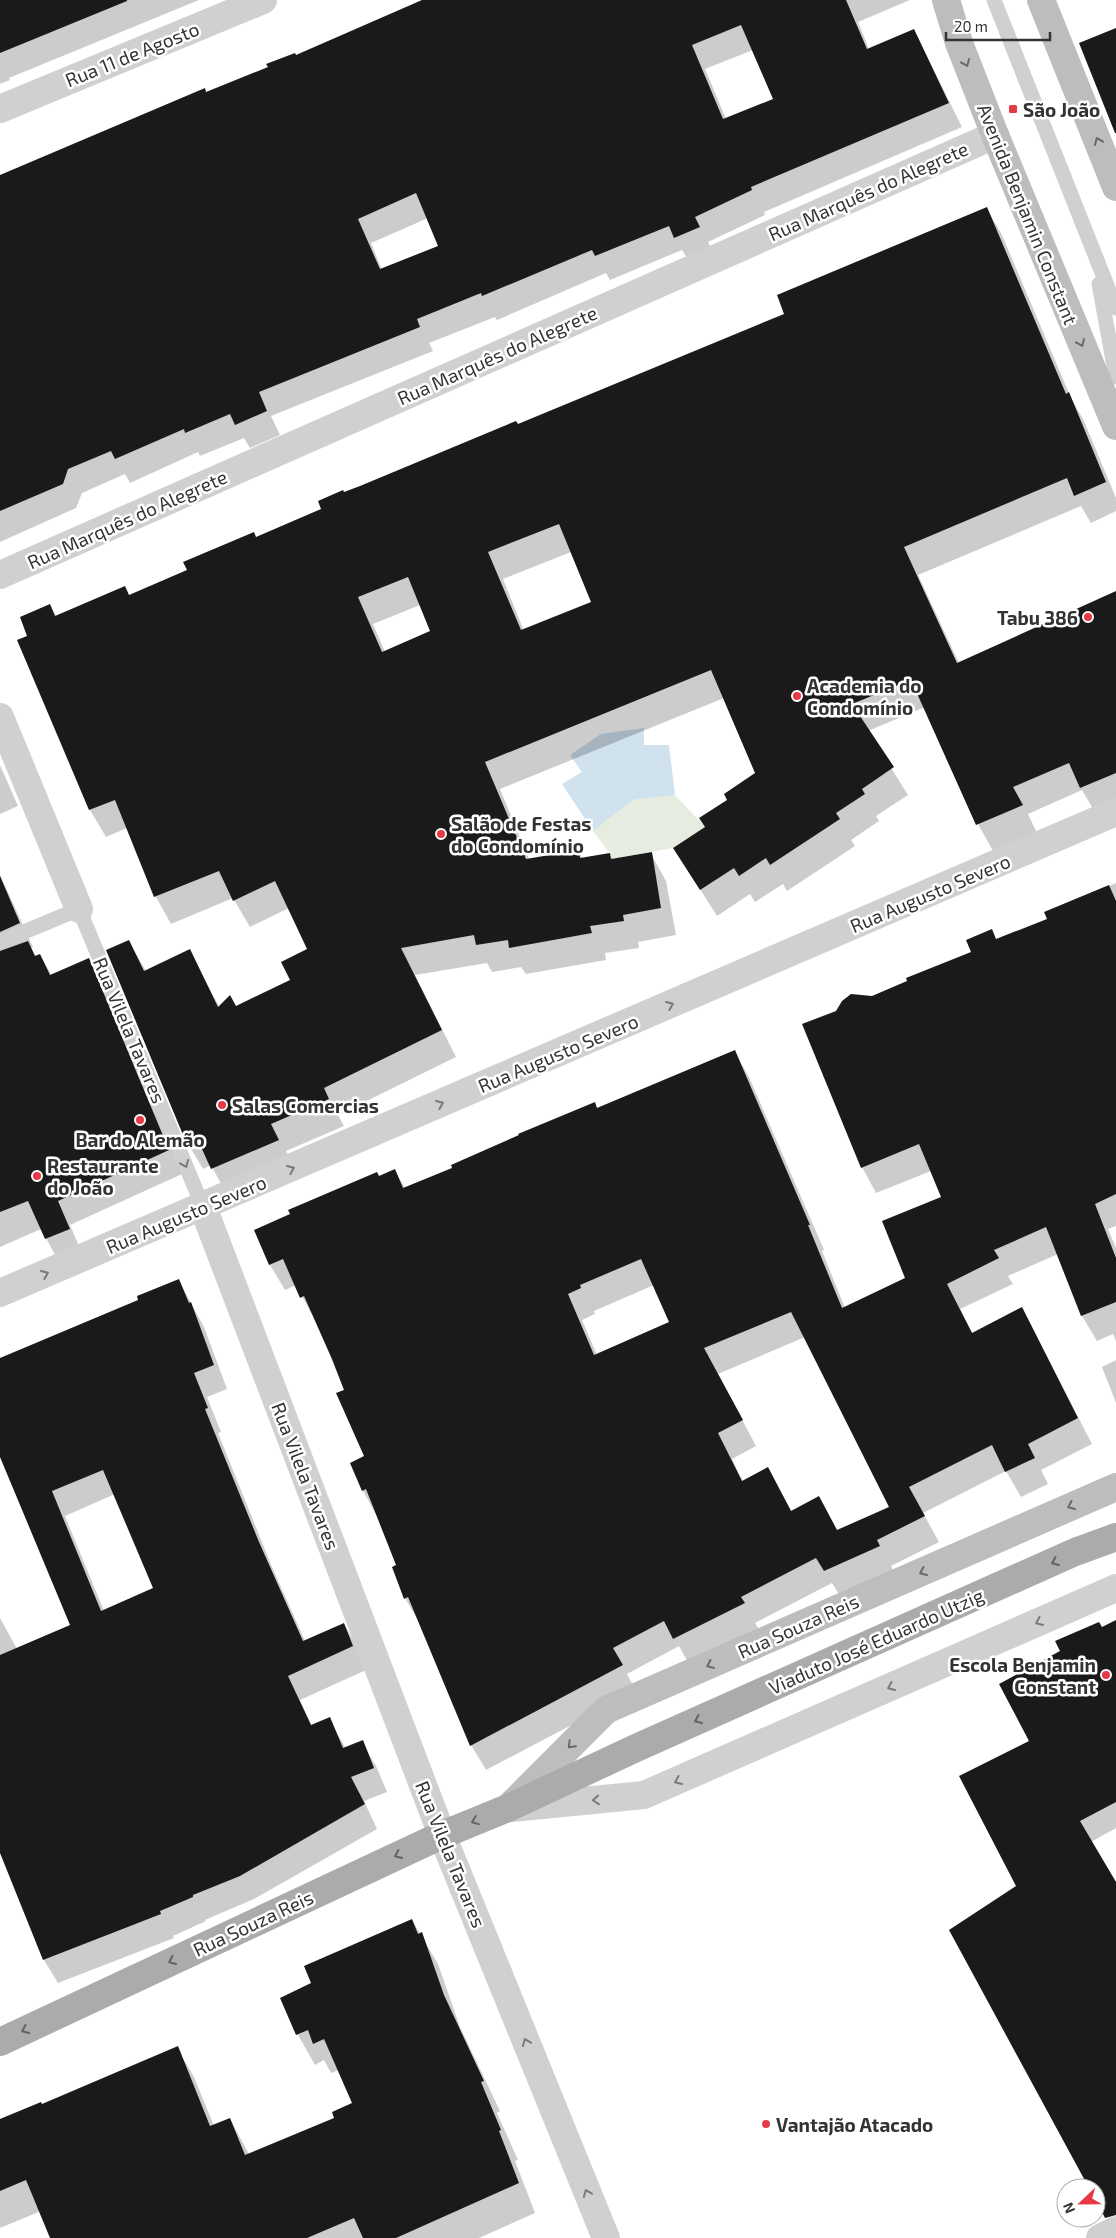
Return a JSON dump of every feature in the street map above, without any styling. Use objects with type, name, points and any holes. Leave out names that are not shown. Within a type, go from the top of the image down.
[{"type":"main road","name":"Avenida Benjamin Constant","points":[[946,0],[959,43],[995,135],[1116,426]]},
{"type":"main road","points":[[1041,0],[1116,187]]},
{"type":"main road","name":"Rua Souza Reis","points":[[508,1808],[606,1710],[1116,1487]]},
{"type":"main road","name":"Viaduto José Eduardo Utzig","points":[[636,1748],[1075,1552],[1116,1537]]},
{"type":"main road","name":"Rua Souza Reis","points":[[0,2042],[442,1835],[508,1808],[636,1748]]},
{"type":"street","name":"Rua 11 de Agosto","points":[[0,109],[263,0]]},
{"type":"street","name":"Rua Marquês do Alegrete","points":[[0,575],[995,135]]},
{"type":"street","name":"Rua Vilela Tavares","points":[[0,717],[80,908]]},
{"type":"street","name":"Rua Augusto Severo","points":[[0,1293],[1116,812]]},
{"type":"street","name":"Rua Vilela Tavares","points":[[203,1207],[442,1835],[606,2238]]},
{"type":"street","name":"Rua Souza Reis","points":[[508,1808],[644,1795],[1116,1588]]},
{"type":"street","points":[[1100,2238],[1116,2230]]},
{"type":"lane","points":[[994,0],[1116,308]]},
{"type":"lane","points":[[1093,251],[1116,285]]},
{"type":"lane","points":[[1093,251],[1116,376]]},
{"type":"lane","points":[[0,942],[80,908]]},
{"type":"lane","name":"Rua Vilela Tavares","points":[[80,908],[203,1207]]},
{"type":"shaded area","points":[[675,795],[705,827],[673,848],[611,859],[610,853],[593,831],[633,800]]},
{"type":"water","points":[[644,728],[644,745],[669,745],[675,795],[633,800],[593,831],[562,784],[582,772],[570,755],[601,734]]},
{"type":"building","points":[[0,0],[127,0],[127,1],[0,53]]},
{"type":"building","points":[[422,0],[846,0],[867,49],[914,29],[949,103],[751,187],[752,190],[695,217],[700,227],[674,238],[669,226],[595,256],[592,250],[482,296],[481,293],[417,319],[420,327],[259,392],[267,411],[235,425],[230,414],[185,433],[184,429],[115,459],[111,451],[68,469],[63,484],[0,511],[0,175],[205,88],[206,92],[268,67],[266,64],[295,53],[296,55]],"holes":[[[741,25],[773,99],[723,119],[692,45]],[[416,193],[438,246],[380,269],[358,219]]]},
{"type":"building","points":[[1116,28],[1116,133],[1115,133],[1079,43]]},
{"type":"building","points":[[987,207],[1066,394],[1069,392],[1106,482],[1074,496],[1067,478],[904,547],[957,663],[1116,591],[1116,773],[1080,788],[1069,763],[1013,787],[1023,805],[976,825],[911,680],[852,704],[894,767],[862,789],[865,794],[836,813],[840,819],[770,865],[766,858],[739,876],[734,868],[700,890],[673,848],[705,827],[699,818],[727,800],[724,794],[755,773],[711,670],[485,762],[526,859],[579,850],[580,858],[610,853],[611,859],[652,852],[661,908],[623,915],[624,921],[590,926],[592,933],[509,948],[508,940],[476,945],[474,935],[401,948],[442,1030],[324,1088],[329,1099],[271,1124],[279,1140],[211,1169],[197,1138],[186,1142],[106,950],[129,940],[144,971],[190,949],[218,1007],[230,995],[236,1006],[290,980],[281,962],[307,949],[275,881],[233,901],[219,871],[154,897],[115,800],[89,810],[17,640],[27,636],[20,617],[50,604],[55,616],[125,586],[129,595],[187,570],[183,562],[254,532],[256,537],[321,509],[318,501],[343,490],[344,492],[360,486],[516,421],[518,424],[784,314],[777,295]],"holes":[[[559,524],[591,602],[521,630],[488,552]],[[408,577],[430,631],[382,652],[358,597]]]},
{"type":"building","points":[[0,876],[20,923],[0,932]]},
{"type":"building","points":[[1109,885],[1116,901],[1116,1194],[1095,1204],[1116,1258],[1116,1302],[1081,1316],[1046,1227],[994,1250],[999,1258],[947,1284],[972,1333],[1022,1307],[1078,1418],[1028,1444],[1035,1458],[1005,1472],[992,1445],[909,1487],[925,1516],[877,1540],[880,1546],[824,1571],[816,1558],[741,1597],[745,1603],[673,1639],[664,1621],[613,1648],[623,1665],[470,1746],[408,1597],[404,1599],[392,1567],[396,1565],[366,1489],[362,1491],[350,1463],[364,1456],[336,1393],[344,1390],[332,1359],[304,1296],[300,1298],[283,1259],[269,1265],[254,1230],[290,1214],[288,1210],[377,1172],[379,1176],[395,1169],[403,1188],[452,1168],[451,1165],[518,1134],[595,1102],[597,1108],[735,1050],[810,1225],[808,1225],[842,1308],[905,1278],[882,1221],[941,1197],[919,1144],[861,1168],[802,1024],[836,1011],[842,1001],[851,994],[872,996],[907,981],[906,978],[971,952],[966,940],[992,929],[996,939],[1047,919],[1044,912]],"holes":[[[641,1259],[669,1322],[594,1355],[568,1294],[581,1288],[580,1285]],[[791,1312],[889,1507],[837,1530],[819,1496],[791,1511],[768,1467],[742,1481],[718,1433],[743,1420],[704,1348]]]},
{"type":"building","points":[[28,941],[35,956],[40,954],[50,975],[89,958],[169,1150],[58,1201],[70,1229],[45,1239],[28,1201],[0,1212],[0,951]]},
{"type":"building","points":[[179,1279],[189,1303],[191,1302],[214,1365],[194,1373],[208,1408],[205,1409],[259,1542],[303,1641],[344,1623],[353,1646],[288,1676],[311,1725],[330,1717],[343,1748],[363,1740],[374,1768],[351,1777],[365,1804],[240,1876],[193,1895],[193,1897],[160,1911],[161,1914],[43,1960],[0,1853],[0,1655],[70,1625],[0,1457],[0,1358],[138,1300],[137,1296]],"holes":[[[103,1470],[153,1588],[101,1611],[52,1491]]]},
{"type":"building","points":[[1116,1620],[1116,1802],[1080,1821],[1116,1882],[1116,2215],[1106,2218],[1106,2178],[1084,2178],[949,1930],[1016,1886],[959,1776],[1029,1741],[999,1684],[1060,1651],[1055,1641],[1099,1622],[1102,1627]]},
{"type":"building","points":[[412,1919],[418,1934],[422,1932],[444,1995],[484,2081],[481,2082],[501,2130],[499,2131],[519,2183],[396,2238],[363,2238],[354,2218],[307,2238],[50,2238],[26,2180],[0,2191],[0,2119],[41,2102],[42,2104],[178,2046],[210,2126],[230,2118],[245,2155],[334,2118],[332,2112],[352,2103],[324,2039],[313,2044],[308,2030],[296,2035],[280,1998],[311,1983],[304,1966]]},
{"type":"place","name":"São João","points":[[1013,109]]},
{"type":"place","name":"Tabu 386","points":[[1088,617]]},
{"type":"place","name":"Academia do Condomínio","points":[[797,696]]},
{"type":"place","name":"Salão de Festas do Condomínio","points":[[441,834]]},
{"type":"place","name":"Salas Comercias","points":[[222,1105]]},
{"type":"place","name":"Bar do Alemão","points":[[140,1120]]},
{"type":"place","name":"Restaurante do João","points":[[37,1176]]},
{"type":"place","name":"Escola Benjamin Constant","points":[[1106,1675]]},
{"type":"place","name":"Vantajão Atacado","points":[[766,2124]]}]
